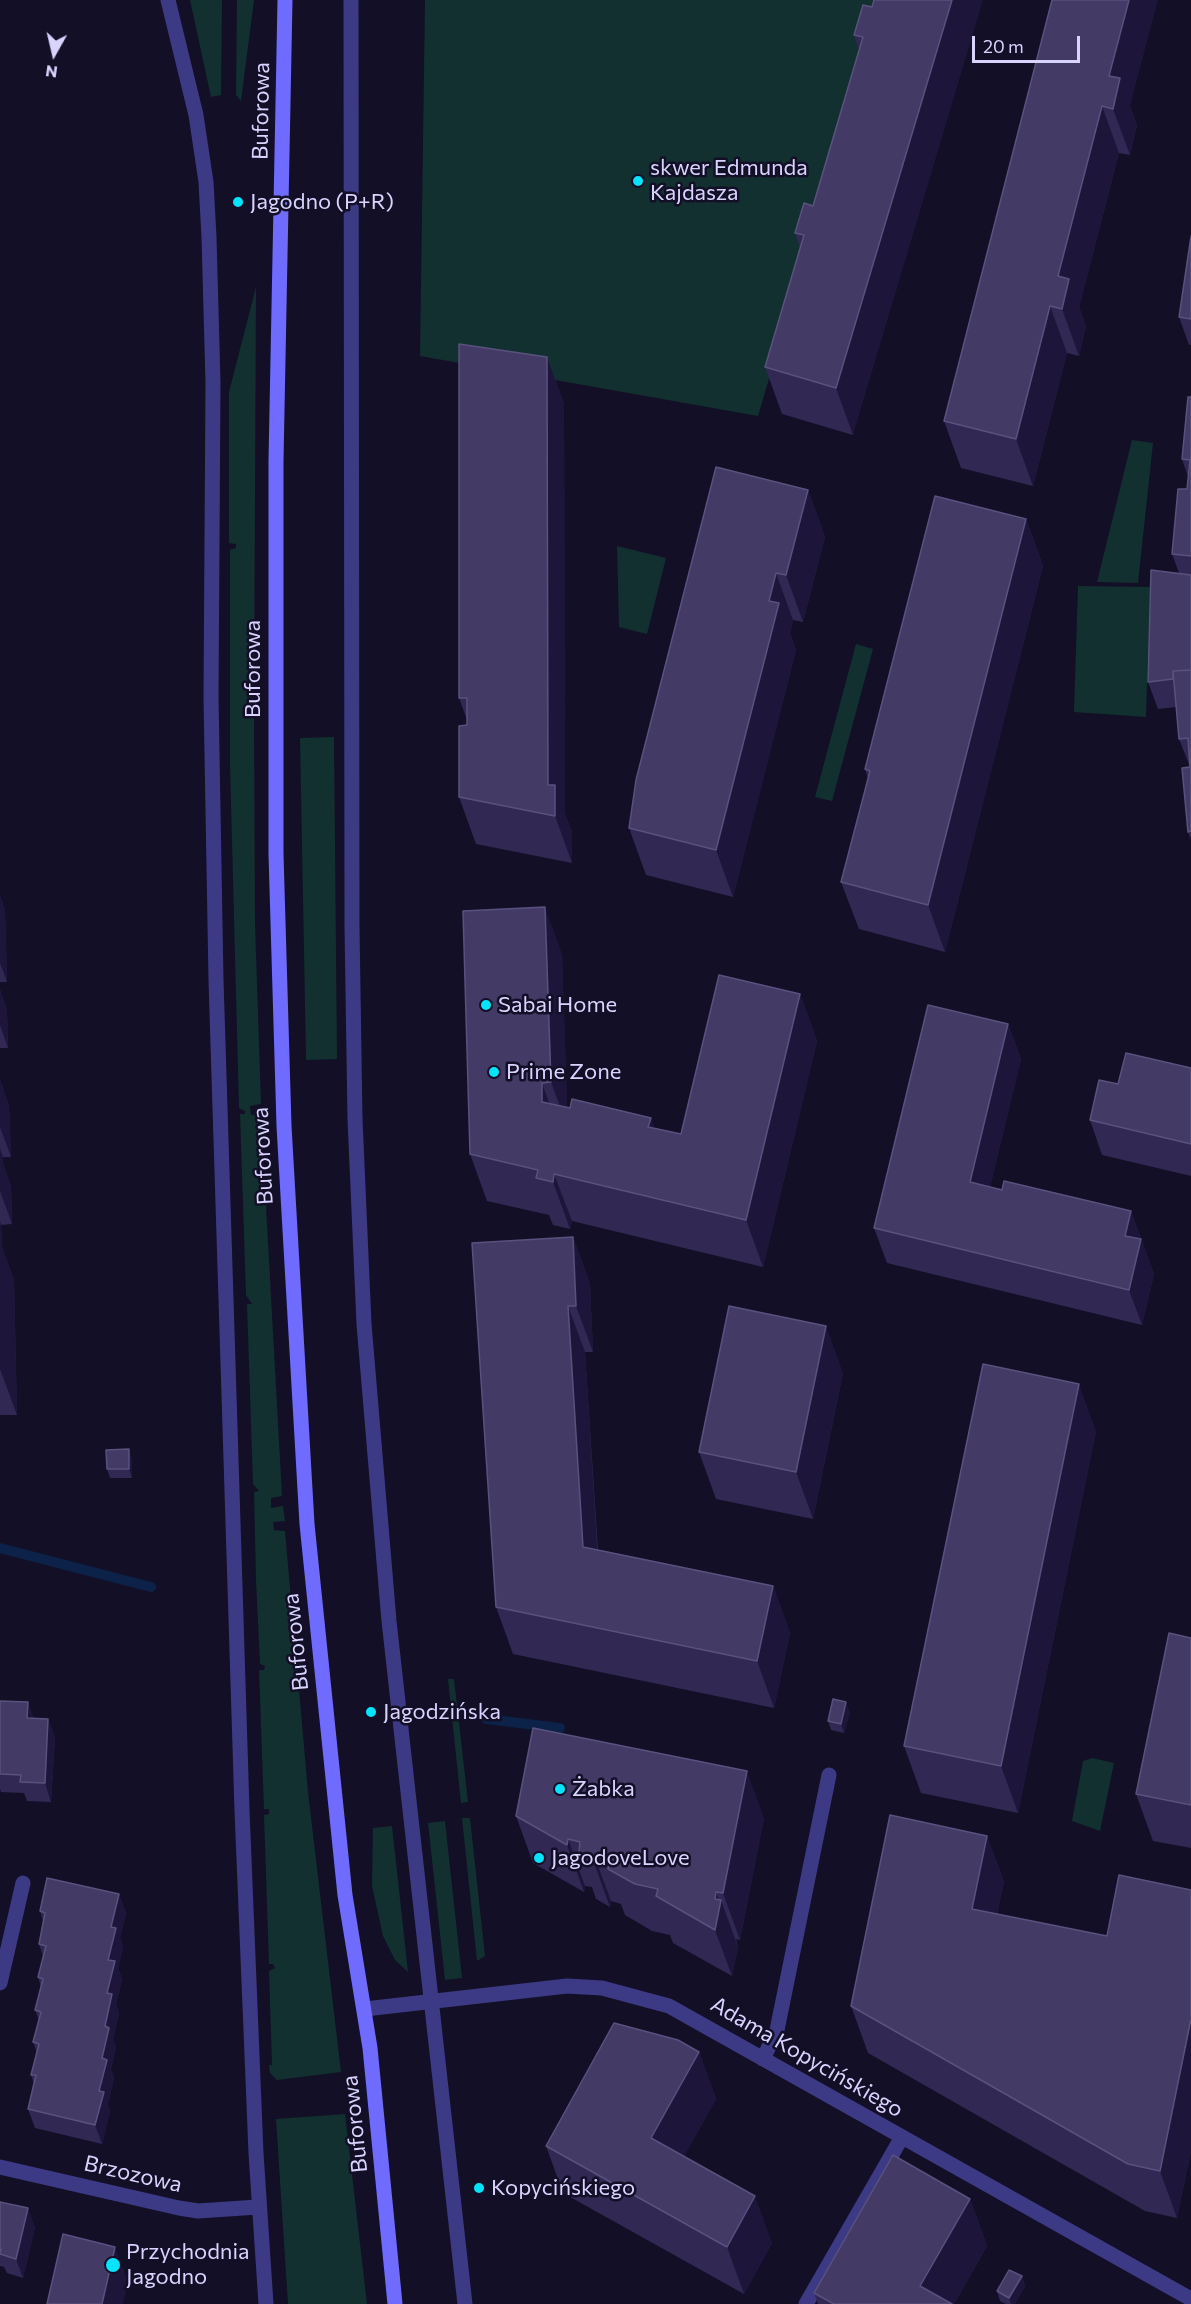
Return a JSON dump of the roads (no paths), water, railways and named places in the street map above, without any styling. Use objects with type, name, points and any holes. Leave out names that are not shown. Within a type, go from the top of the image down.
[{"type":"main road","name":"Buforowa","points":[[285,0],[276,461],[276,854],[284,1126],[307,1524],[345,1895],[364,2009],[395,2304]]},
{"type":"street","name":"Buforowa","points":[[168,0],[196,115],[206,183],[209,237],[213,383],[210,567],[215,959],[239,1729],[258,2207],[266,2304]]},
{"type":"street","points":[[351,0],[351,845],[355,1119],[364,1324],[389,1621],[465,2304]]},
{"type":"street","points":[[763,2059],[777,2030],[829,1775]]},
{"type":"street","points":[[0,1983],[23,1883]]},
{"type":"street","name":"Adama Kopycińskiego","points":[[364,2009],[531,1988],[602,1988],[669,2006],[1191,2299]]},
{"type":"street","points":[[806,2304],[902,2137]]},
{"type":"street","name":"Brzozowa","points":[[0,2167],[198,2211],[258,2207]]},
{"type":"waterway","points":[[0,1548],[151,1587]]},
{"type":"waterway","points":[[475,1713],[487,1719],[560,1728]]},
{"type":"place","name":"skwer Edmunda Kajdasza","points":[[638,181]]},
{"type":"place","name":"Jagodno (P+R)","points":[[238,202]]},
{"type":"place","name":"Sabai Home","points":[[486,1005]]},
{"type":"place","name":"Prime Zone","points":[[494,1072]]},
{"type":"place","name":"Jagodzińska","points":[[371,1712]]},
{"type":"place","name":"Żabka","points":[[560,1789]]},
{"type":"place","name":"JagodoveLove","points":[[539,1858]]},
{"type":"place","name":"Kopycińskiego","points":[[479,2188]]},
{"type":"place","name":"Przychodnia Jagodno","points":[[113,2265]]}]
